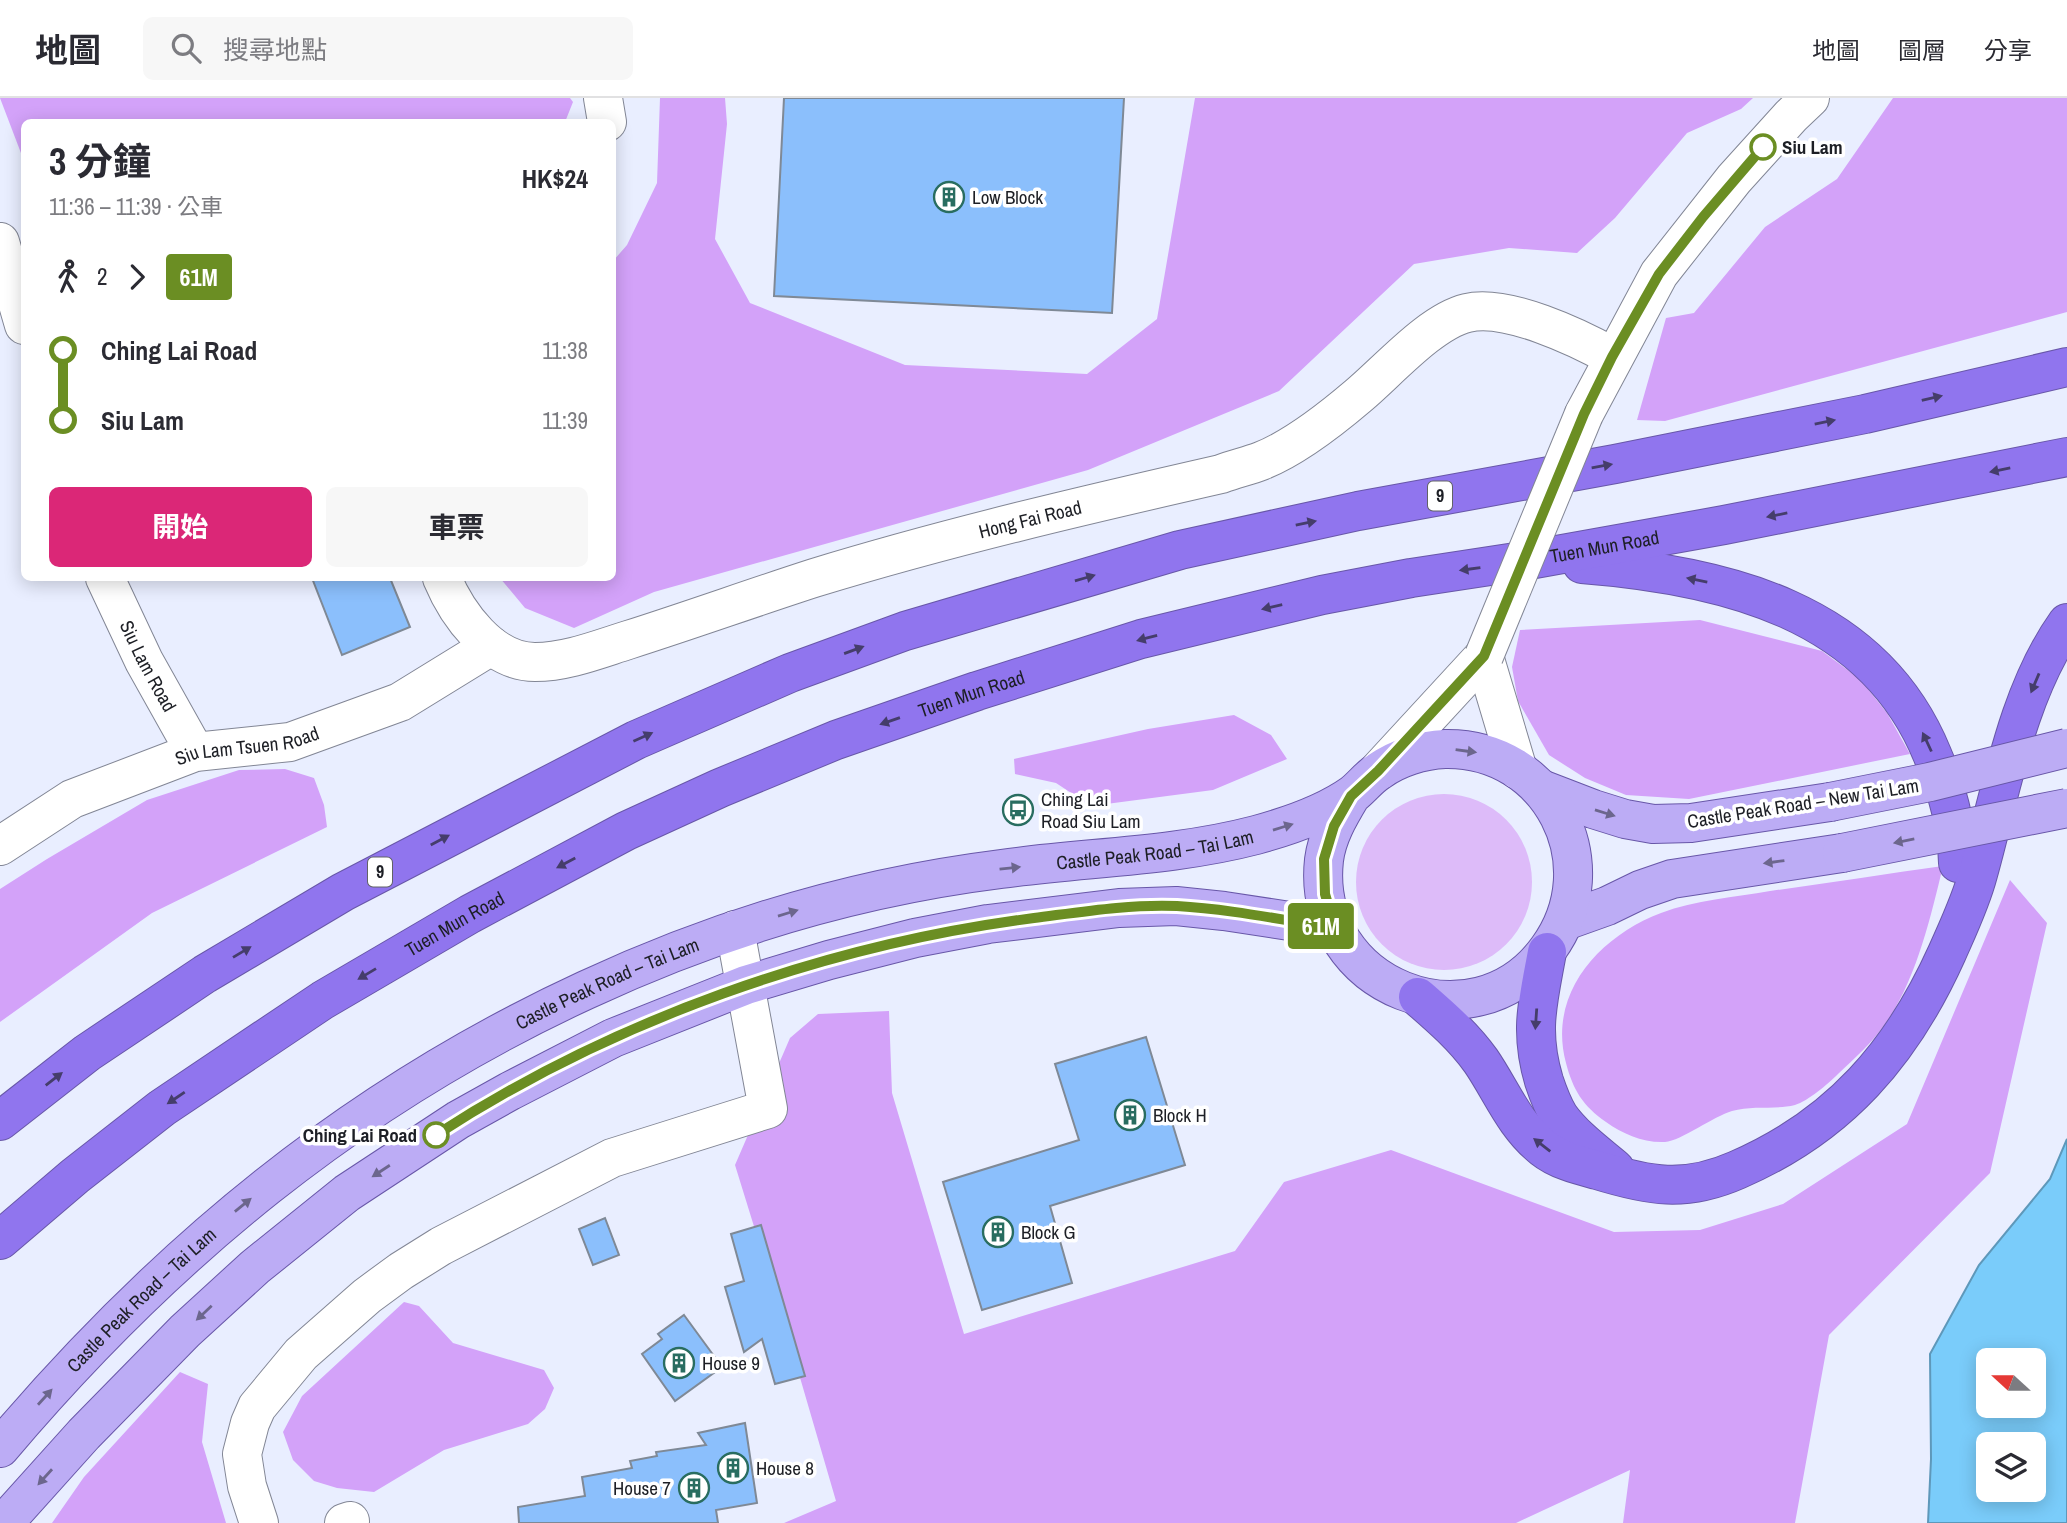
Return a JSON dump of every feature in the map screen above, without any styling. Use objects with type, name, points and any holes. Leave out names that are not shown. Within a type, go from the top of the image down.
[{"type":"highway","name":"9","points":[[0,1121],[98,1046],[205,975],[342,892],[636,740],[790,673],[905,631],[1180,550],[1358,511],[1866,414],[2067,367]]},
{"type":"highway","name":"Tuen Mun Road","points":[[0,1240],[162,1108],[323,1000],[470,914],[626,831],[720,788],[849,735],[1141,639],[1322,595],[1738,523],[2067,457]]},
{"type":"highway","points":[[1529,560],[1621,567],[1705,582],[1763,598],[1802,615],[1838,636],[1894,687],[1915,717],[1940,771],[1955,828],[1958,886],[1950,932],[1937,974]]},
{"type":"highway","points":[[1418,996],[1463,1038],[1483,1064],[1526,1132],[1544,1149],[1569,1162],[1653,1185],[1697,1184],[1719,1178],[1774,1152],[1805,1133],[1858,1089],[1883,1061],[1920,1007],[1959,926],[1977,877],[1999,791],[2035,682],[2057,637],[2067,623]]},
{"type":"highway","points":[[1556,936],[1535,1016],[1538,1062],[1559,1116],[1579,1139],[1627,1179]]},
{"type":"main road","name":"Castle Peak Road – New Tai Lam","points":[[1530,779],[1592,809],[1625,819],[1653,824],[1691,823],[1830,802],[1930,782],[2067,748]]},
{"type":"main road","name":"Castle Peak Road – Tai Lam","points":[[0,1448],[75,1362],[146,1291],[236,1210],[334,1135],[446,1063],[587,989],[666,955],[792,911],[869,893],[996,869],[1154,854],[1257,835],[1302,821],[1406,756],[1437,749],[1467,750],[1497,758],[1530,779],[1562,819],[1572,852],[1573,890],[1556,936],[1523,976],[1492,993],[1454,1000],[1418,996],[1385,983],[1364,968],[1347,949],[1335,928],[1325,894],[1324,859],[1334,826],[1364,783]]},
{"type":"main road","points":[[1556,936],[1607,906],[1672,878],[1842,853],[2067,808]]},
{"type":"main road","points":[[4,1523],[84,1434],[185,1331],[255,1267],[347,1193],[510,1090],[613,1038],[746,985],[915,938],[988,924],[1119,908],[1188,907],[1335,928]]},
{"type":"street","points":[[603,98],[606,119]]},
{"type":"street","name":"Castle Peak Road – Tai Lam","points":[[1364,783],[1484,656],[1584,414],[1612,357],[1659,274],[1734,179],[1810,98]]},
{"type":"street","points":[[0,242],[21,316]]},
{"type":"street","name":"Hong Fai Road","points":[[444,581],[461,614],[491,646],[511,657],[534,662],[561,659],[855,566],[1220,474],[1263,460],[1294,444],[1357,397],[1424,337],[1448,320],[1468,313],[1485,311],[1527,319],[1560,331],[1612,357]]},
{"type":"street","name":"Siu Lam Road","points":[[106,581],[144,661],[195,752]]},
{"type":"street","name":"Siu Lam Tsuen Road","points":[[0,846],[72,799],[195,752],[290,742],[400,702],[491,646]]},
{"type":"street","name":"Castle Peak Road – Tai Lam","points":[[1484,656],[1530,779]]},
{"type":"street","points":[[259,1523],[247,1486],[243,1454],[250,1423],[257,1407],[301,1354],[367,1296],[441,1246],[612,1158],[768,1109],[735,930]]},
{"type":"shaded area","points":[[0,98],[570,98],[573,102],[566,119],[21,119],[21,153]]},
{"type":"shaded area","points":[[660,98],[725,98],[727,124],[715,239],[750,303],[905,365],[1087,374],[1157,319],[1195,98],[1753,98],[1741,109],[1687,133],[1615,218],[1577,253],[1509,248],[1414,264],[1279,391],[1088,470],[654,592],[574,628],[525,608],[502,581],[616,581],[616,258],[627,245],[657,183]]},
{"type":"shaded area","points":[[1893,98],[2067,98],[2067,312],[1665,421],[1637,420],[1666,318],[1694,313],[1765,227],[1837,179]]},
{"type":"shaded area","points":[[1700,620],[1822,651],[1860,679],[1887,713],[1910,754],[1689,799],[1626,795],[1585,778],[1549,755],[1518,701],[1512,667],[1520,630]]},
{"type":"shaded area","points":[[1234,715],[1271,735],[1287,759],[1213,790],[1091,806],[1056,783],[1015,774],[1014,759],[1148,729]]},
{"type":"shaded area","points":[[285,769],[314,778],[324,805],[327,827],[152,913],[0,1022],[0,889],[147,800],[239,770]]},
{"type":"shaded area","points":[[1444,794],[1478,801],[1506,820],[1525,848],[1532,882],[1525,916],[1506,944],[1478,963],[1444,970],[1410,963],[1382,944],[1363,916],[1356,882],[1363,848],[1382,820],[1410,801]]},
{"type":"shaded area","points":[[1943,866],[1921,948],[1896,1007],[1863,1050],[1806,1100],[1795,1105],[1732,1111],[1672,1141],[1657,1142],[1626,1134],[1598,1116],[1580,1097],[1566,1063],[1562,1037],[1564,1013],[1584,970],[1599,952],[1618,936],[1661,913],[1701,902]]},
{"type":"shaded area","points":[[2010,880],[2047,923],[1990,1173],[1829,1335],[1795,1523],[1623,1523],[1630,1470],[1516,1523],[784,1523],[836,1501],[735,1165],[790,1038],[818,1014],[889,1011],[892,1093],[964,1334],[1235,1251],[1284,1182],[1391,1150],[1614,1232],[1700,1230],[1783,1204],[1907,1124]]},
{"type":"shaded area","points":[[404,1302],[419,1306],[453,1343],[544,1370],[554,1388],[545,1409],[528,1424],[444,1450],[374,1492],[337,1488],[314,1481],[293,1460],[283,1432],[302,1396]]},
{"type":"shaded area","points":[[180,1372],[208,1384],[202,1442],[226,1523],[52,1523],[84,1477]]},
{"type":"water","points":[[2067,1139],[2067,1523],[1928,1523],[1931,1459],[1930,1354],[1979,1265],[2050,1179]]},
{"type":"building","name":"Low Block","points":[[784,98],[1124,98],[1112,313],[774,296]]},
{"type":"building","points":[[313,581],[391,581],[410,627],[342,655]]},
{"type":"building","points":[[1146,1037],[1185,1165],[1050,1206],[1072,1283],[982,1310],[943,1182],[1079,1140],[1055,1064]]},
{"type":"building","points":[[605,1218],[619,1255],[593,1265],[579,1229]]},
{"type":"building","points":[[761,1225],[805,1376],[775,1384],[762,1339],[744,1352],[725,1287],[744,1281],[731,1234]]},
{"type":"building","name":"House 9","points":[[684,1315],[722,1367],[675,1401],[642,1354],[662,1339],[658,1334]]},
{"type":"building","points":[[745,1423],[757,1503],[716,1510],[718,1523],[519,1523],[518,1507],[585,1496],[582,1477],[632,1468],[630,1461],[657,1456],[656,1452],[706,1445],[698,1433]]},
{"type":"bus line","name":"61M","points":[[436,1135],[510,1090],[613,1038],[746,985],[915,938],[988,924],[1065,914],[1119,908],[1176,906],[1335,928],[1325,894],[1324,859],[1334,826],[1351,796],[1378,771],[1484,656],[1584,414],[1612,357],[1659,274],[1734,179],[1763,147]]},
{"type":"place","name":"Siu Lam","points":[[1763,147]]},
{"type":"place","name":"Low Block","points":[[949,197]]},
{"type":"place","name":"Ching Lai Road Siu Lam","points":[[1018,810]]},
{"type":"place","name":"Block H","points":[[1130,1115]]},
{"type":"place","name":"Ching Lai Road","points":[[436,1135]]},
{"type":"place","name":"Block G","points":[[998,1232]]},
{"type":"place","name":"House 9","points":[[679,1363]]},
{"type":"place","name":"House 8","points":[[733,1468]]},
{"type":"place","name":"House 7","points":[[694,1488]]}]
